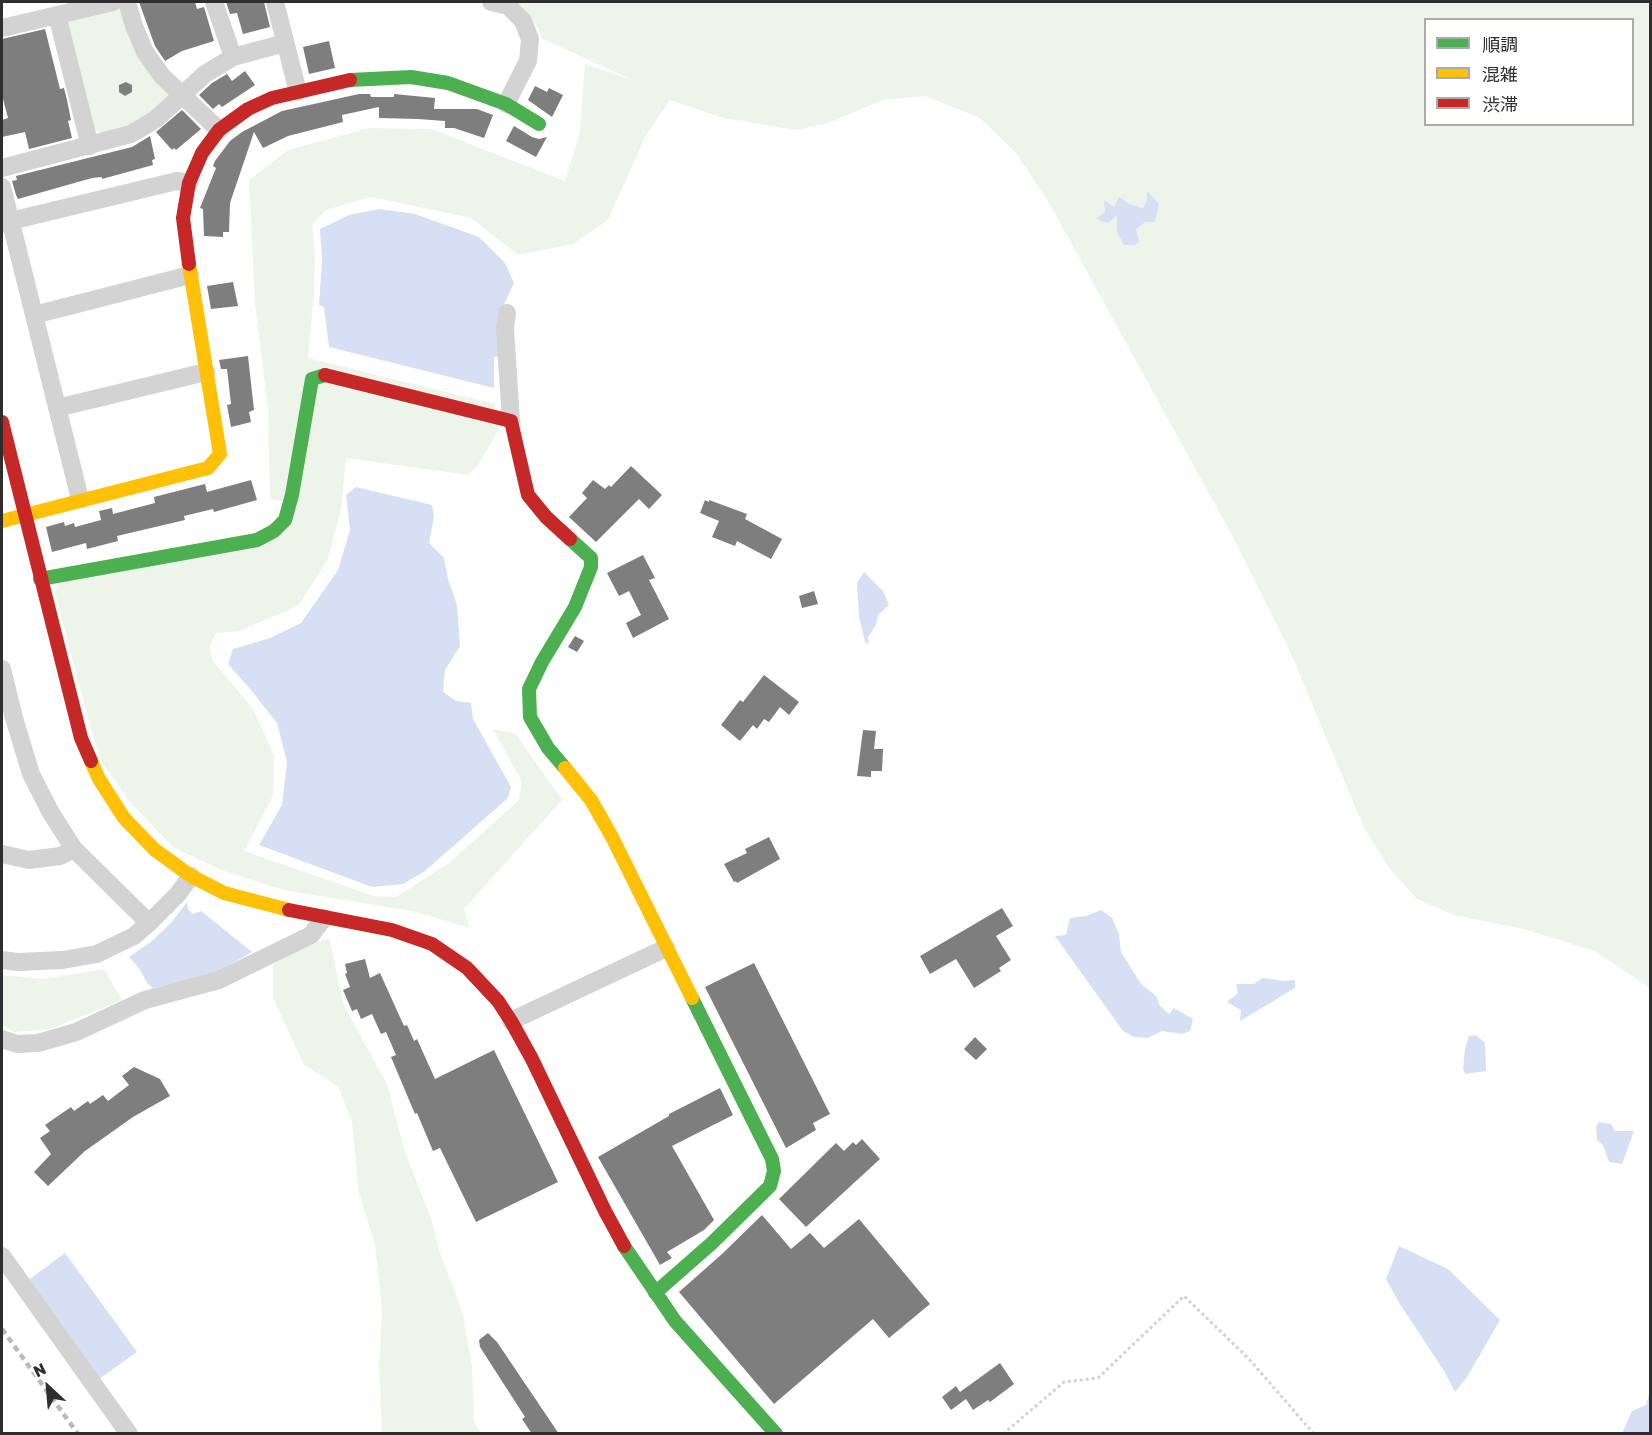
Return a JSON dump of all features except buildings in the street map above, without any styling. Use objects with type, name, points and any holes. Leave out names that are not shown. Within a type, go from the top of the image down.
[{"type":"street","points":[[2,28],[113,2]]},
{"type":"street","points":[[127,2],[134,26],[146,52],[162,76],[219,130]]},
{"type":"street","points":[[214,2],[233,57]]},
{"type":"street","points":[[275,2],[298,92]]},
{"type":"street","points":[[491,2],[508,6],[523,21],[530,39],[528,61],[506,104]]},
{"type":"street","points":[[57,15],[90,146]]},
{"type":"street","points":[[2,168],[131,134],[156,119],[205,74],[233,57],[285,43]]},
{"type":"street","points":[[2,521],[80,499],[208,468],[220,454],[190,275],[183,218],[189,183],[202,153],[219,130],[248,109],[272,98],[357,79],[411,77],[448,83],[506,104],[539,124]]},
{"type":"street","points":[[6,222],[177,181],[189,183]]},
{"type":"street","points":[[2,187],[6,222],[34,315],[80,499]]},
{"type":"street","points":[[34,315],[190,275]]},
{"type":"street","points":[[507,313],[505,328],[511,421],[528,495],[546,517],[591,558],[591,567],[575,607],[542,662],[529,690],[530,717],[548,748],[591,801],[612,837],[771,1159],[774,1172],[770,1186],[712,1243],[656,1293]]},
{"type":"street","points":[[57,408],[206,372]]},
{"type":"street","points":[[40,579],[257,540],[274,531],[285,520],[292,495],[312,380],[324,375],[511,421]]},
{"type":"street","points":[[2,422],[81,738],[99,779],[124,818],[155,850],[191,876],[224,892],[270,907],[392,930],[432,944],[467,968],[498,1001],[511,1021],[532,1059],[604,1211],[628,1253],[675,1321],[776,1434]]},
{"type":"street","points":[[2,669],[8,720],[51,813],[74,849],[149,923]]},
{"type":"street","points":[[2,855],[29,860],[60,856],[74,849]]},
{"type":"street","points":[[2,960],[18,962],[63,960],[97,954],[134,936],[178,894],[191,876]]},
{"type":"street","points":[[2,1039],[17,1044],[38,1043],[76,1032],[145,1000],[219,980],[311,935],[324,918]]},
{"type":"street","points":[[511,1021],[666,948]]},
{"type":"street","points":[[2,1257],[129,1434]]},
{"type":"path","points":[[1003,1434],[1064,1382],[1098,1377],[1184,1296],[1249,1359],[1314,1434]]},
{"type":"shaded area","points":[[511,2],[1650,2],[1650,988],[1595,951],[1523,929],[1454,915],[1417,899],[1389,868],[1364,828],[1289,649],[1234,539],[1049,203],[1016,153],[980,118],[925,96],[883,100],[828,123],[796,130],[723,118],[670,100],[645,137],[608,220],[573,244],[518,255],[471,218],[371,197],[326,210],[312,225],[315,254],[314,293],[308,358],[495,404],[498,431],[477,467],[468,475],[346,458],[341,509],[328,559],[298,606],[239,631],[216,633],[209,648],[213,661],[253,709],[274,755],[273,796],[244,851],[374,896],[396,897],[449,863],[519,800],[522,782],[493,729],[516,734],[562,800],[464,909],[470,928],[412,911],[283,890],[221,870],[173,847],[129,801],[102,762],[90,726],[55,593],[59,580],[262,543],[296,504],[270,499],[268,410],[255,302],[249,180],[288,150],[369,128],[431,129],[565,181],[580,132],[585,64],[632,80],[541,38],[538,28],[526,12]]},
{"type":"shaded area","points":[[123,5],[171,94],[155,112],[132,125],[102,134],[93,128],[66,19]]},
{"type":"shaded area","points":[[329,938],[344,1006],[387,1084],[405,1152],[432,1221],[440,1253],[463,1314],[472,1366],[474,1422],[481,1433],[382,1433],[379,1366],[382,1310],[375,1245],[359,1193],[352,1122],[338,1086],[304,1065],[273,998],[273,965],[299,949]]},
{"type":"shaded area","points":[[104,969],[122,1000],[50,1029],[14,1032],[2,1025],[2,975],[43,979]]},
{"type":"water","points":[[1147,191],[1159,204],[1155,222],[1145,222],[1136,229],[1139,242],[1135,245],[1124,245],[1117,232],[1117,215],[1108,223],[1096,219],[1105,212],[1104,200],[1114,207],[1119,197],[1129,204],[1143,208],[1147,200]]},
{"type":"water","points":[[379,209],[415,214],[479,237],[505,263],[514,283],[498,317],[501,356],[494,357],[494,388],[329,347],[324,307],[319,305],[322,261],[320,229],[349,215]]},
{"type":"water","points":[[356,487],[432,505],[434,517],[429,543],[444,558],[457,605],[460,646],[445,670],[443,692],[456,701],[471,703],[473,719],[511,787],[508,798],[425,871],[403,884],[372,887],[259,845],[282,805],[287,762],[277,723],[228,664],[233,649],[270,638],[301,623],[338,570],[350,530],[346,495]]},
{"type":"water","points":[[864,572],[883,591],[889,605],[878,615],[876,625],[868,637],[869,644],[865,642],[859,616],[857,583]]},
{"type":"water","points":[[187,902],[188,909],[193,914],[201,911],[252,952],[214,974],[153,988],[129,957],[151,942],[171,923]]},
{"type":"water","points":[[1101,910],[1112,918],[1119,934],[1121,952],[1141,984],[1156,996],[1160,1006],[1169,1014],[1174,1008],[1193,1019],[1190,1031],[1182,1034],[1162,1031],[1148,1038],[1134,1037],[1123,1031],[1055,936],[1066,935],[1070,918],[1086,916]]},
{"type":"water","points":[[1262,978],[1295,980],[1295,988],[1240,1021],[1241,1010],[1227,1002],[1238,993],[1236,984],[1254,984]]},
{"type":"water","points":[[1476,1035],[1485,1043],[1486,1071],[1465,1074],[1463,1068],[1465,1049],[1469,1036]]},
{"type":"water","points":[[1599,1122],[1611,1124],[1615,1131],[1634,1131],[1622,1164],[1609,1162],[1603,1145],[1597,1140],[1596,1126]]},
{"type":"water","points":[[1399,1246],[1448,1269],[1500,1320],[1467,1377],[1455,1392],[1386,1279]]},
{"type":"water","points":[[65,1253],[137,1352],[99,1379],[27,1281]]},
{"type":"water","points":[[1650,1391],[1650,1433],[1622,1433],[1632,1411],[1646,1405]]},
{"type":"railway","points":[[2,1329],[78,1434]]},
{"type":"traffic: fast","points":[[350,80],[411,77],[448,83],[506,104],[539,124]]},
{"type":"traffic: fast","points":[[40,579],[257,540],[274,531],[285,520],[292,495],[312,379],[325,375]]},
{"type":"traffic: fast","points":[[565,768],[548,748],[530,717],[529,689],[542,662],[575,607],[591,567],[591,558],[570,539]]},
{"type":"traffic: fast","points":[[655,1293],[712,1243],[770,1186],[774,1171],[772,1159],[692,998]]},
{"type":"traffic: fast","points":[[624,1246],[675,1321],[776,1434]]},
{"type":"traffic: slow","points":[[2,521],[208,468],[220,454],[189,264]]},
{"type":"traffic: slow","points":[[91,761],[99,779],[124,818],[155,850],[191,876],[224,893],[289,910]]},
{"type":"traffic: slow","points":[[565,768],[591,800],[612,837],[692,998]]},
{"type":"traffic: jam","points":[[189,264],[183,218],[189,183],[202,153],[219,130],[248,109],[272,98],[350,80]]},
{"type":"traffic: jam","points":[[325,375],[511,421],[528,495],[546,517],[570,539]]},
{"type":"traffic: jam","points":[[2,422],[81,738],[91,761]]},
{"type":"traffic: jam","points":[[289,910],[392,930],[432,944],[467,968],[498,1001],[511,1021],[624,1246]]}]
